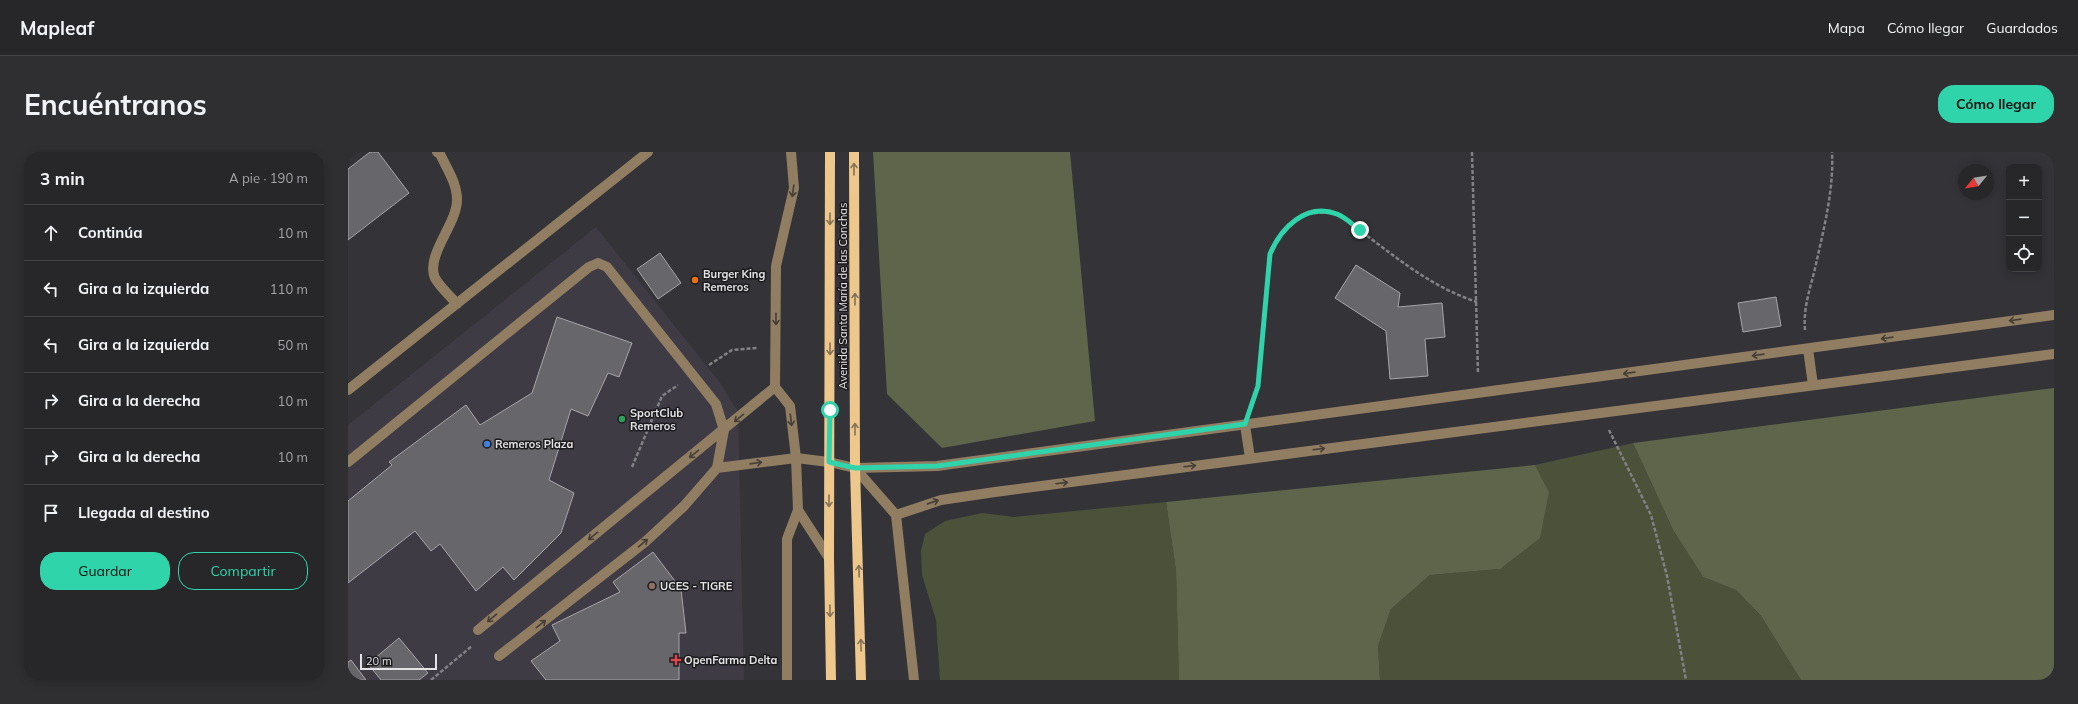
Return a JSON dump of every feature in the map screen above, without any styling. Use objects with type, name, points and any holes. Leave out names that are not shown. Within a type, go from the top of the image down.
[{"type":"main road","name":"Avenida Santa María de las Conchas","points":[[830,152],[829,558],[831,680]]},
{"type":"main road","name":"Avenida Santa María de las Conchas","points":[[854,152],[855,468],[861,680]]},
{"type":"street","points":[[348,390],[648,152]]},
{"type":"street","points":[[787,680],[787,539],[798,510],[796,458],[790,406],[775,386],[776,266],[794,188],[791,152]]},
{"type":"street","points":[[439,153],[456,186],[457,200],[454,219],[435,256],[433,267],[435,278],[457,304]]},
{"type":"street","points":[[348,462],[589,267],[598,263],[607,267],[716,404],[724,430],[717,468],[684,506],[645,542],[499,656]]},
{"type":"street","points":[[717,468],[796,458],[829,462],[855,468],[937,466],[2054,315]]},
{"type":"street","points":[[1808,349],[1813,386]]},
{"type":"street","points":[[896,515],[941,500],[1250,458],[2054,354]]},
{"type":"street","points":[[478,630],[724,430],[775,386]]},
{"type":"street","points":[[1245,424],[1250,458]]},
{"type":"street","points":[[855,468],[896,515],[914,680]]},
{"type":"street","points":[[798,510],[829,558]]},
{"type":"path","points":[[1472,152],[1478,393]]},
{"type":"path","points":[[1808,349],[1804,313],[1816,264],[1834,174],[1832,152]]},
{"type":"path","points":[[1245,424],[1258,386],[1270,254],[1276,240],[1288,224],[1303,216],[1321,212],[1337,214],[1423,278],[1453,294],[1476,302]]},
{"type":"path","points":[[1600,413],[1651,515],[1667,576],[1686,680]]},
{"type":"path","points":[[431,680],[478,642]]},
{"type":"shaded area","name":"Remeros Plaza","points":[[596,227],[721,384],[738,412],[744,680],[348,680],[348,425]]},
{"type":"green space","points":[[873,152],[1070,152],[1095,421],[942,448],[887,394]]},
{"type":"green space","points":[[2054,388],[2054,680],[1801,680],[1761,616],[1736,590],[1703,577],[1673,530],[1633,443]]},
{"type":"green space","points":[[1633,443],[1673,530],[1703,577],[1736,590],[1761,616],[1801,680],[1380,680],[1378,646],[1391,609],[1430,575],[1500,569],[1549,492],[1535,465]]},
{"type":"green space","points":[[1535,465],[1549,492],[1540,538],[1500,569],[1430,575],[1391,609],[1378,646],[1380,680],[1179,680],[1176,571],[1166,502]]},
{"type":"green space","points":[[1166,502],[1176,571],[1179,680],[940,680],[936,620],[922,575],[921,551],[925,534],[945,521],[982,513],[1014,517]]},
{"type":"building","points":[[370,152],[378,152],[409,193],[348,240],[348,169]]},
{"type":"building","points":[[660,253],[681,283],[658,299],[637,269]]},
{"type":"building","points":[[1356,265],[1400,293],[1398,307],[1442,303],[1445,337],[1425,339],[1428,376],[1390,379],[1386,331],[1335,298]]},
{"type":"building","points":[[1776,297],[1781,326],[1743,332],[1738,303]]},
{"type":"building","name":"Remeros Plaza","points":[[557,317],[632,343],[619,377],[608,373],[588,416],[571,409],[549,480],[574,493],[561,533],[514,580],[503,567],[476,591],[440,544],[431,551],[415,531],[348,583],[348,501],[392,465],[389,462],[466,405],[480,425],[532,393]]},
{"type":"building","points":[[653,552],[681,589],[686,633],[679,633],[679,680],[546,680],[531,661],[560,641],[552,625],[620,592],[613,582]]},
{"type":"building","points":[[399,638],[428,673],[419,680],[381,680],[368,664]]},
{"type":"building","points":[[351,660],[366,680],[348,680],[348,662]]},
{"type":"place","name":"Burger King Remeros","points":[[695,280]]},
{"type":"place","name":"SportClub Remeros","points":[[622,419]]},
{"type":"place","name":"Remeros Plaza","points":[[487,444]]},
{"type":"place","name":"UCES - TIGRE","points":[[652,586]]},
{"type":"place","name":"OpenFarma Delta","points":[[676,660]]},
{"type":"route","points":[[830,410],[829,462],[855,468],[937,466],[1245,424],[1258,386],[1270,254],[1276,240],[1288,224],[1303,216],[1321,212],[1337,214],[1360,230]]}]
